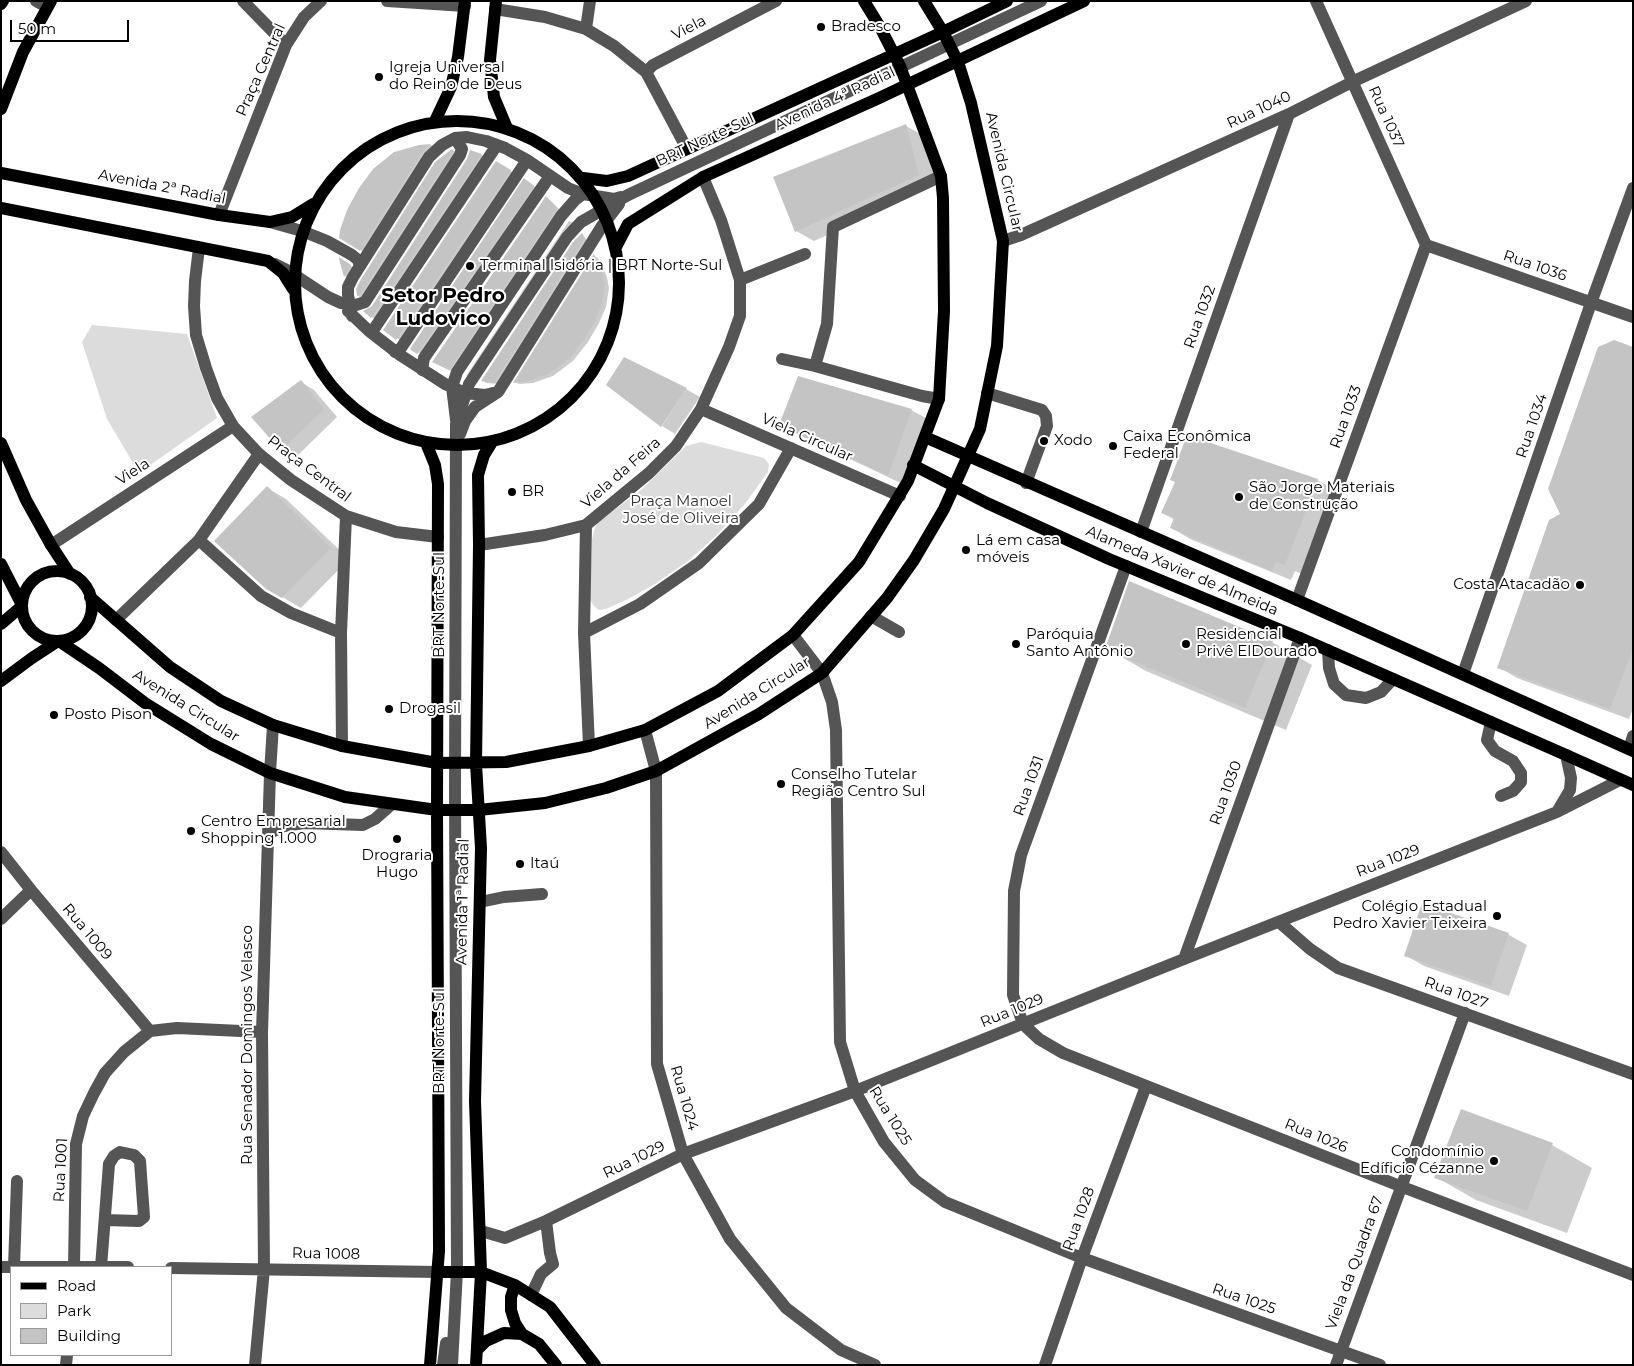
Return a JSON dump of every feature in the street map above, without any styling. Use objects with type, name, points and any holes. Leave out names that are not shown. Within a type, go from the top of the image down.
[{"type":"main road","name":"Avenida Circular","points":[[90,597],[177,672],[221,701],[273,725],[342,746],[437,764],[506,762],[589,746],[644,730],[718,691],[793,635],[859,562],[900,496],[939,399],[944,311],[943,198],[941,176],[908,83],[895,53],[864,1]]},
{"type":"main road","name":"Avenida Circular","points":[[58,641],[99,668],[145,703],[202,739],[270,773],[345,797],[456,811],[545,803],[606,788],[656,771],[759,714],[822,673],[887,598],[914,560],[944,509],[980,429],[997,346],[1003,241],[972,103],[958,62],[943,32],[924,1]]},
{"type":"main road","name":"Avenida 4ª Radial","points":[[583,178],[607,180],[628,176],[1007,1]]},
{"type":"main road","name":"Avenida 4ª Radial","points":[[616,247],[628,224],[703,177],[958,62],[1084,1]]},
{"type":"main road","points":[[1,109],[23,52],[45,3]]},
{"type":"main road","points":[[435,121],[451,87],[458,57],[465,4]]},
{"type":"main road","points":[[495,5],[490,60],[494,97],[507,128]]},
{"type":"main road","points":[[470,120],[507,128],[548,148],[583,178],[588,195],[603,215],[616,247],[620,289],[610,342],[582,388],[542,422],[492,442],[457,446],[426,443],[374,424],[333,389],[304,342],[293,288],[296,244],[313,204],[341,167],[378,140],[435,121],[470,120]]},
{"type":"main road","name":"Avenida 2ª Radial","points":[[1,173],[270,222],[292,217],[313,204]]},
{"type":"main road","points":[[1,208],[268,261],[283,273],[293,288]]},
{"type":"main road","name":"Alameda Xavier de Almeida","points":[[925,437],[1631,750]]},
{"type":"main road","name":"Avenida 1ª Radial","points":[[476,1365],[481,1272],[475,1101],[481,848],[476,764],[478,475],[484,455],[492,442]]},
{"type":"main road","points":[[1,443],[26,500],[51,545],[70,574],[83,584],[90,597],[92,607],[86,625],[74,636],[58,641],[1,681]]},
{"type":"main road","name":"Avenida 1ª Radial","points":[[426,443],[435,465],[438,484],[438,1272],[430,1365]]},
{"type":"main road","name":"Alameda Xavier de Almeida","points":[[913,466],[1004,511],[1126,566],[1328,650],[1633,785]]},
{"type":"main road","points":[[1,564],[22,605]]},
{"type":"main road","points":[[58,641],[46,640],[28,627],[23,617],[22,605],[24,594],[38,576],[50,572],[70,574]]},
{"type":"main road","points":[[1,624],[22,605]]},
{"type":"main road","name":"Rua 1008","points":[[438,1272],[481,1272],[515,1285],[550,1306],[596,1365]]},
{"type":"main road","points":[[515,1285],[511,1297],[511,1310],[515,1323],[522,1334],[539,1344],[556,1365]]},
{"type":"main road","points":[[477,1350],[486,1341],[504,1333],[522,1334]]},
{"type":"street","points":[[243,1],[286,45]]},
{"type":"street","name":"Praça Central","points":[[219,214],[286,45],[304,17],[321,1]]},
{"type":"street","points":[[387,1],[465,4]]},
{"type":"street","points":[[586,29],[590,1]]},
{"type":"street","name":"Viela","points":[[646,72],[653,65],[776,1]]},
{"type":"street","name":"BRT Norte-Sul","points":[[628,195],[1041,1]]},
{"type":"street","name":"Rua 1037","points":[[1316,1],[1426,245]]},
{"type":"street","name":"Rua 1040","points":[[1003,241],[1021,235],[1290,114],[1352,82],[1526,1]]},
{"type":"street","points":[[495,5],[586,29],[614,46],[646,72],[687,149]]},
{"type":"street","name":"Rua 1032","points":[[1141,532],[1290,114]]},
{"type":"street","points":[[348,308],[348,287],[360,266],[429,157],[455,138],[466,137],[497,145],[526,160],[568,188],[588,195],[614,199],[628,195]]},
{"type":"street","points":[[455,138],[462,149],[460,155]]},
{"type":"street","points":[[348,308],[365,302],[468,143],[475,139]]},
{"type":"street","points":[[369,331],[374,329],[497,145]]},
{"type":"street","points":[[395,352],[401,348],[526,160]]},
{"type":"street","points":[[422,370],[424,358],[550,176]]},
{"type":"street","points":[[815,366],[827,324],[833,228],[941,176]]},
{"type":"street","name":"Viela da Feira","points":[[479,545],[544,535],[586,525],[649,473],[676,446],[701,409],[729,347],[740,316],[740,280],[721,220],[703,177]]},
{"type":"street","name":"Rua 1034","points":[[1463,674],[1591,303],[1633,188]]},
{"type":"street","points":[[456,424],[450,389],[457,372],[561,216],[575,200],[588,195]]},
{"type":"street","points":[[457,446],[463,425],[475,407],[498,392],[603,215],[628,195]]},
{"type":"street","points":[[456,424],[469,384],[567,237],[581,222],[603,215]]},
{"type":"street","points":[[270,222],[302,231],[327,241],[352,255],[358,260],[360,266]]},
{"type":"street","name":"Rua 1036","points":[[1426,245],[1633,318]]},
{"type":"street","name":"Rua 1033","points":[[1296,600],[1426,245]]},
{"type":"street","name":"Praça Central","points":[[199,248],[194,281],[196,335],[217,398],[233,426],[259,454],[291,480],[346,516],[396,532],[438,537]]},
{"type":"street","points":[[740,280],[805,254]]},
{"type":"street","points":[[352,255],[360,257],[368,255]]},
{"type":"street","points":[[268,261],[348,308],[369,331],[395,352],[450,389],[485,395],[498,392]]},
{"type":"street","points":[[782,358],[939,399]]},
{"type":"street","points":[[988,393],[1042,410],[1046,416],[1047,426],[1026,483]]},
{"type":"street","name":"Viela Circular","points":[[701,409],[900,496]]},
{"type":"street","name":"BRT Norte-Sul","points":[[452,1365],[457,1271],[456,424]]},
{"type":"street","name":"Viela","points":[[51,545],[233,426]]},
{"type":"street","points":[[584,633],[640,604],[699,563],[759,504],[791,448]]},
{"type":"street","points":[[116,620],[199,540],[259,454]]},
{"type":"street","points":[[342,746],[341,633],[346,516]]},
{"type":"street","points":[[586,525],[584,633],[589,746]]},
{"type":"street","points":[[199,540],[262,596],[291,613],[341,633]]},
{"type":"street","name":"Rua 1031","points":[[1023,1024],[1013,996],[1014,892],[1021,855],[1126,566]]},
{"type":"street","points":[[871,616],[899,632]]},
{"type":"street","name":"Rua 1025","points":[[793,635],[822,673],[832,702],[836,730],[840,1042],[855,1091],[884,1142],[915,1180],[945,1202],[1082,1258],[1380,1365]]},
{"type":"street","name":"Rua 1030","points":[[1184,958],[1300,638]]},
{"type":"street","points":[[1328,650],[1329,668],[1334,684],[1346,695],[1366,698],[1381,692],[1393,679]]},
{"type":"street","points":[[1491,722],[1487,740],[1495,751],[1513,761],[1521,773],[1521,782],[1513,791],[1500,796]]},
{"type":"street","name":"Rua Senador Domingos Velasco","points":[[255,1365],[264,1269],[262,1032],[273,725]]},
{"type":"street","name":"Rua 1024","points":[[644,730],[656,771],[657,1064],[683,1154],[730,1239],[786,1308],[841,1350],[875,1365]]},
{"type":"street","points":[[1631,750],[1633,736]]},
{"type":"street","points":[[1557,812],[1570,790],[1571,778],[1566,755]]},
{"type":"street","name":"Rua 1029","points":[[481,1231],[505,1238],[546,1222],[683,1154],[855,1091],[1184,958],[1557,812],[1620,780]]},
{"type":"street","points":[[268,834],[284,826],[304,823],[363,825],[375,819],[392,804]]},
{"type":"street","name":"Rua 1009","points":[[1,852],[150,1032]]},
{"type":"street","points":[[1,919],[31,890]]},
{"type":"street","points":[[480,902],[542,894]]},
{"type":"street","name":"Rua 1027","points":[[1279,922],[1310,949],[1338,968],[1633,1074]]},
{"type":"street","name":"Viela da Quadra 67","points":[[1336,1365],[1464,1014]]},
{"type":"street","name":"Rua 1026","points":[[1023,1024],[1039,1039],[1063,1053],[1400,1186],[1633,1275]]},
{"type":"street","name":"Rua 1001","points":[[74,1266],[76,1144],[83,1116],[105,1074],[124,1052],[150,1032],[177,1028],[262,1032]]},
{"type":"street","name":"Rua 1028","points":[[1046,1365],[1082,1258],[1146,1086]]},
{"type":"street","points":[[101,1266],[109,1164],[114,1156],[120,1152],[134,1155],[140,1161],[144,1217],[139,1221],[105,1220]]},
{"type":"street","points":[[14,1266],[18,1181]]},
{"type":"street","points":[[531,1295],[542,1274],[554,1264],[550,1253],[546,1222]]},
{"type":"street","name":"Rua 1008","points":[[172,1268],[438,1272]]},
{"type":"street","name":"BRT Norte-Sul","points":[[443,1365],[457,1271]]},
{"type":"green space","points":[[92,325],[187,334],[217,418],[139,473],[107,419],[82,342]]},
{"type":"green space","name":"Praça Manoel José de Oliveira","points":[[701,442],[764,458],[769,464],[768,472],[744,505],[717,535],[688,561],[655,584],[628,599],[606,609],[599,610],[590,599],[592,540],[597,523],[641,490],[686,446]]},
{"type":"building","points":[[906,124],[919,175],[795,232],[773,177]]},
{"type":"building","points":[[431,144],[422,153],[360,251],[339,238],[347,210],[359,188],[373,169],[394,152],[419,145]]},
{"type":"building","points":[[452,149],[453,151],[360,295],[357,296],[356,289],[360,281],[435,162]]},
{"type":"building","points":[[470,150],[482,154],[371,318],[363,311],[372,306],[467,159]]},
{"type":"building","points":[[496,161],[511,170],[396,340],[383,330]]},
{"type":"building","points":[[524,178],[534,186],[417,354],[410,349]]},
{"type":"building","points":[[546,196],[557,208],[449,370],[432,362]]},
{"type":"building","points":[[582,233],[585,238],[494,383],[481,381],[573,242]]},
{"type":"building","points":[[594,254],[603,274],[605,285],[602,304],[584,340],[569,359],[549,374],[529,381],[513,383]]},
{"type":"building","points":[[339,257],[351,265],[344,277],[339,259]]},
{"type":"building","name":"Costa Atacadão","points":[[1614,340],[1633,347],[1633,649],[1610,709],[1497,668],[1549,520],[1560,514],[1548,489],[1598,347]]},
{"type":"building","points":[[624,357],[687,388],[661,427],[606,385]]},
{"type":"building","points":[[798,376],[912,409],[888,476],[779,425]]},
{"type":"building","points":[[301,380],[324,409],[281,451],[251,417]]},
{"type":"building","name":"São Jorge Materiais de Construção","points":[[1187,435],[1318,479],[1285,565],[1276,562],[1272,571],[1170,528],[1174,518],[1161,513],[1175,482],[1170,480]]},
{"type":"building","points":[[267,486],[331,548],[282,598],[266,589],[214,541]]},
{"type":"building","name":"Residencial Privê ElDourado","points":[[1129,581],[1273,641],[1245,708],[1105,649]]},
{"type":"building","points":[[1422,903],[1509,933],[1491,986],[1404,956]]},
{"type":"building","name":"Condomínio Edíficio Cézanne","points":[[1461,1109],[1553,1143],[1527,1211],[1434,1178]]},
{"type":"place","name":"Bradesco","points":[[821,27]]},
{"type":"place","name":"Igreja Universal do Reino de Deus","points":[[379,77]]},
{"type":"place","name":"Terminal Isidória | BRT Norte-Sul","points":[[470,266]]},
{"type":"place","name":"Xodo","points":[[1044,441]]},
{"type":"place","name":"Caixa Econômica Federal","points":[[1113,446]]},
{"type":"place","name":"BR","points":[[512,492]]},
{"type":"place","name":"São Jorge Materiais de Construção","points":[[1239,497]]},
{"type":"place","name":"Lá em casa móveis","points":[[966,550]]},
{"type":"place","name":"Costa Atacadão","points":[[1580,585]]},
{"type":"place","name":"Paróquia Santo Antônio","points":[[1016,644]]},
{"type":"place","name":"Residencial Privê ElDourado","points":[[1186,644]]},
{"type":"place","name":"Drogasil","points":[[389,709]]},
{"type":"place","name":"Posto Pison","points":[[54,715]]},
{"type":"place","name":"Conselho Tutelar Região Centro Sul","points":[[781,784]]},
{"type":"place","name":"Centro Empresarial Shopping 1.000","points":[[191,831]]},
{"type":"place","name":"Drograria Hugo","points":[[397,839]]},
{"type":"place","name":"Itaú","points":[[520,864]]},
{"type":"place","name":"Colégio Estadual Pedro Xavier Teixeira","points":[[1497,916]]},
{"type":"place","name":"Condomínio Edíficio Cézanne","points":[[1494,1161]]},
{"type":"district","name":"Setor Pedro Ludovico","points":[[443,308]]}]
